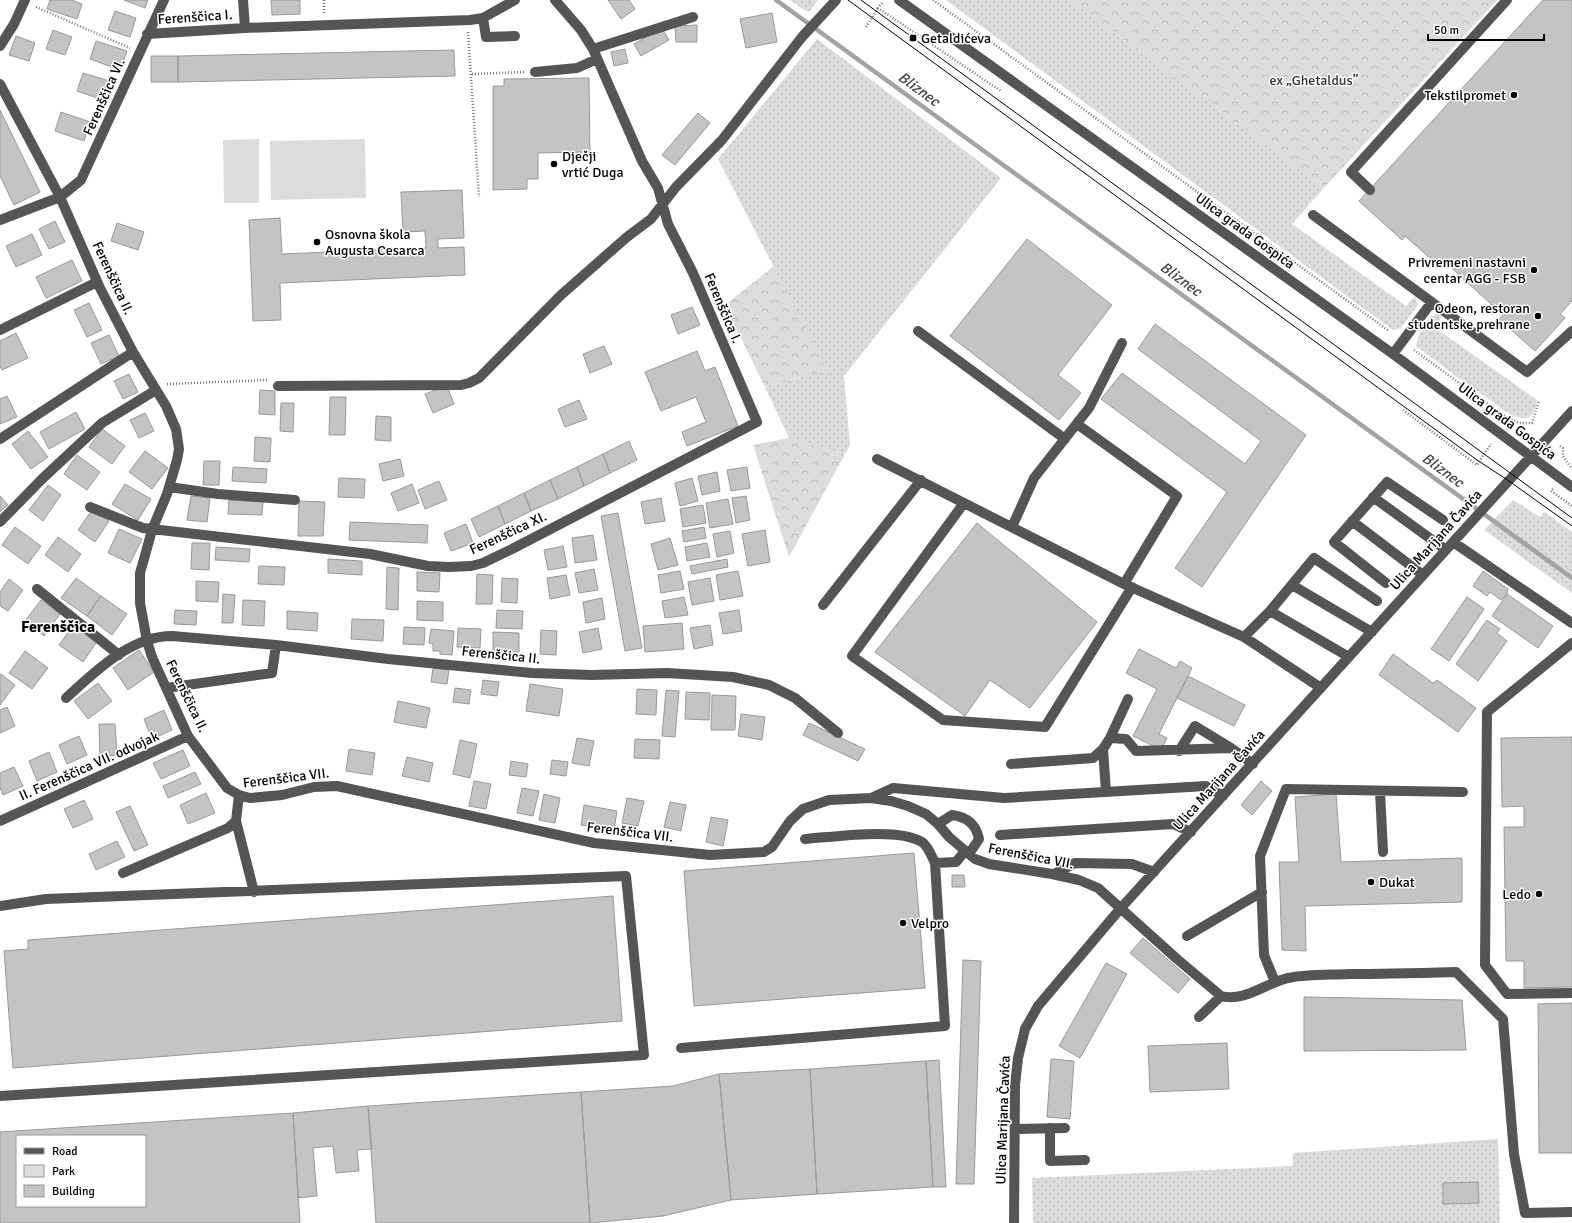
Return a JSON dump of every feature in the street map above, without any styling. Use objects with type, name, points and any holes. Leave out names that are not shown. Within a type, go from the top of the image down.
[{"type":"street","name":"Ferenščica VI.","points":[[0,220],[60,197],[81,180],[147,34],[164,0]]},
{"type":"street","name":"Ferenščica I.","points":[[243,0],[245,28]]},
{"type":"street","name":"Ferenščica I.","points":[[147,34],[245,28],[470,20],[482,18],[515,0]]},
{"type":"street","name":"Ferenščica I.","points":[[556,0],[581,30],[593,49],[642,161],[658,188],[668,224],[693,273],[757,422]]},
{"type":"street","points":[[278,386],[460,385],[469,383],[486,372],[561,295],[627,237],[651,219],[676,187],[722,140],[802,36],[836,0]]},
{"type":"street","name":"Ulica grada Gospića","points":[[899,0],[1393,354],[1572,487]]},
{"type":"street","points":[[1370,190],[1351,172],[1507,0]]},
{"type":"street","points":[[0,46],[14,24],[24,1]]},
{"type":"street","points":[[593,49],[693,17]]},
{"type":"street","points":[[482,18],[486,37],[515,36]]},
{"type":"street","points":[[535,72],[577,68],[597,59]]},
{"type":"street","name":"Ferenščica II.","points":[[0,84],[60,197],[97,282],[133,352],[161,387],[173,421],[178,437],[179,449],[169,487],[152,530],[140,573],[140,603],[147,641],[152,657],[188,736],[227,788],[239,795]]},
{"type":"street","points":[[1313,215],[1527,372],[1572,331]]},
{"type":"street","points":[[0,330],[97,282]]},
{"type":"street","points":[[1393,354],[1431,303]]},
{"type":"street","points":[[918,331],[1065,440]]},
{"type":"street","points":[[1012,527],[1034,478],[1090,408],[1122,342]]},
{"type":"street","points":[[0,439],[133,352]]},
{"type":"street","points":[[0,522],[42,479],[102,423],[161,387]]},
{"type":"street","name":"Ulica Marijana Čavića","points":[[1014,1223],[1015,1084],[1018,1058],[1025,1029],[1031,1016],[1120,909],[1572,411]]},
{"type":"street","name":"Ferenščica XI.","points":[[90,507],[143,528],[152,530],[274,542],[370,554],[428,566],[471,566],[483,563],[512,549],[757,422]]},
{"type":"street","points":[[964,503],[852,656],[942,720],[1045,728],[1128,586],[1178,496],[1077,424]]},
{"type":"street","points":[[877,459],[1128,586],[1244,638],[1321,688]]},
{"type":"street","points":[[823,605],[921,480]]},
{"type":"street","points":[[1386,583],[1334,542],[1387,482],[1443,520]]},
{"type":"street","points":[[169,487],[218,494],[295,500]]},
{"type":"street","points":[[1373,498],[1446,550]]},
{"type":"street","points":[[1352,521],[1423,575]]},
{"type":"street","points":[[1453,542],[1572,623]]},
{"type":"street","points":[[1244,638],[1270,611],[1314,558],[1377,601]]},
{"type":"street","points":[[1292,585],[1372,632]]},
{"type":"street","points":[[37,589],[119,655]]},
{"type":"street","points":[[1270,611],[1349,657]]},
{"type":"street","name":"Ferenščica II.","points":[[147,641],[159,637],[172,636],[388,659],[532,672],[592,675],[667,673],[733,677],[769,685],[795,698],[838,733]]},
{"type":"street","points":[[66,698],[104,664],[131,648],[147,641]]},
{"type":"street","points":[[1572,643],[1487,712],[1485,957],[1485,965],[1507,994],[1572,993]]},
{"type":"street","points":[[166,688],[272,672],[276,646]]},
{"type":"street","points":[[1011,764],[1093,758],[1103,749],[1110,738],[1128,699]]},
{"type":"street","points":[[1180,751],[1195,726],[1231,748],[1253,764]]},
{"type":"street","name":"II. Ferenščica VII. odvojak","points":[[0,820],[188,736]]},
{"type":"street","points":[[1110,738],[1126,739],[1136,751],[1180,751],[1231,748]]},
{"type":"street","points":[[1103,749],[1106,792]]},
{"type":"street","name":"Ferenščica VII.","points":[[236,821],[239,795],[250,798],[282,795],[314,787],[337,786],[594,843],[710,855],[764,852],[772,847],[790,821],[803,809],[830,800],[871,798],[891,801],[908,806],[926,814],[938,824],[949,837],[975,859],[989,864],[1054,874],[1079,880],[1098,888],[1120,909],[1221,996]]},
{"type":"street","points":[[871,798],[893,788],[1004,798],[1206,786],[1224,796]]},
{"type":"street","points":[[1275,982],[1264,955],[1260,856],[1286,789],[1463,792]]},
{"type":"street","points":[[1380,791],[1382,852]]},
{"type":"street","points":[[935,863],[956,862],[979,839],[977,830],[970,822],[961,816],[952,815],[938,824]]},
{"type":"street","points":[[124,873],[228,828],[236,821],[254,892]]},
{"type":"street","points":[[1000,835],[1173,824],[1191,832]]},
{"type":"street","points":[[681,1048],[945,1026],[935,863],[924,843],[908,836],[886,834],[805,839]]},
{"type":"street","points":[[1054,874],[1075,863],[1132,864],[1154,872]]},
{"type":"street","points":[[0,906],[46,899],[254,892],[626,876],[644,1055],[0,1096]]},
{"type":"street","points":[[1187,936],[1262,892]]},
{"type":"street","points":[[1199,1017],[1221,996],[1229,998],[1240,997],[1251,994],[1275,982],[1288,978],[1319,975],[1456,972],[1503,1019],[1514,1154],[1525,1213],[1572,1212]]},
{"type":"street","points":[[1050,1128],[1050,1161],[1085,1160]]},
{"type":"street","points":[[1015,1129],[1065,1128]]},
{"type":"path","points":[[324,0],[324,17]]},
{"type":"path","points":[[933,0],[1389,331]]},
{"type":"path","points":[[24,1],[139,52]]},
{"type":"path","points":[[866,27],[882,3]]},
{"type":"path","points":[[878,8],[1002,91]]},
{"type":"path","points":[[468,28],[479,197]]},
{"type":"path","points":[[472,74],[535,72]]},
{"type":"path","points":[[1414,350],[1510,419],[1519,423],[1532,423],[1539,401]]},
{"type":"path","points":[[161,387],[279,379],[278,386]]},
{"type":"path","points":[[1402,410],[1477,465],[1491,444]]},
{"type":"path","points":[[1560,446],[1563,448],[1563,456],[1572,469]]},
{"type":"path","points":[[1553,489],[1551,491],[1572,506]]},
{"type":"green space","points":[[790,0],[818,0],[809,12]]},
{"type":"green space","points":[[946,0],[1070,0],[1324,188],[1292,224],[1406,306],[1415,296],[1418,305],[1401,328],[1393,330]]},
{"type":"green space","name":"ex „Ghetaldus”","points":[[1070,0],[1497,0],[1324,188]]},
{"type":"green space","points":[[817,39],[1001,178],[844,376],[850,445],[845,454],[789,438],[765,387],[827,370],[718,159]]},
{"type":"green space","points":[[259,139],[259,203],[224,203],[223,140]]},
{"type":"green space","points":[[365,139],[366,198],[271,200],[270,141]]},
{"type":"green space","points":[[774,266],[827,370],[765,387],[725,305]]},
{"type":"green space","points":[[1436,314],[1443,316],[1434,327],[1537,400],[1535,410],[1529,417],[1522,418],[1509,413],[1416,346],[1418,337],[1425,323]]},
{"type":"green space","points":[[789,438],[845,454],[789,557],[753,445]]},
{"type":"green space","points":[[1513,500],[1540,517],[1544,512],[1572,532],[1572,593],[1484,530]]},
{"type":"green space","points":[[1498,1139],[1500,1223],[1033,1223],[1032,1178],[1293,1166],[1293,1153]]},
{"type":"building","points":[[50,0],[72,0],[82,4],[77,19],[47,9]]},
{"type":"building","points":[[124,0],[148,0],[145,8]]},
{"type":"building","points":[[271,0],[300,0],[300,14],[272,15]]},
{"type":"building","points":[[608,0],[629,0],[635,9],[621,19]]},
{"type":"building","name":"Tekstilpromet","points":[[1543,0],[1572,0],[1572,301],[1560,314],[1565,318],[1535,351],[1499,319],[1503,315],[1445,262],[1440,267],[1405,236],[1402,240],[1359,201]]},
{"type":"building","points":[[115,11],[136,18],[130,37],[108,30]]},
{"type":"building","points":[[772,13],[777,42],[746,48],[740,19]]},
{"type":"building","points":[[697,25],[697,42],[676,42],[675,26]]},
{"type":"building","points":[[662,28],[669,40],[641,56],[634,44]]},
{"type":"building","points":[[53,30],[72,37],[65,55],[46,49]]},
{"type":"building","points":[[16,36],[35,43],[29,61],[9,55]]},
{"type":"building","points":[[96,41],[127,51],[120,70],[90,59]]},
{"type":"building","points":[[625,49],[628,63],[614,66],[611,52]]},
{"type":"building","points":[[454,50],[455,76],[178,82],[178,56]]},
{"type":"building","points":[[151,56],[178,56],[178,82],[151,82]]},
{"type":"building","points":[[83,73],[113,82],[106,101],[77,91]]},
{"type":"building","points":[[589,78],[590,152],[538,153],[538,179],[527,179],[527,189],[493,190],[493,86],[504,86],[504,79]]},
{"type":"building","points":[[0,110],[40,192],[14,205],[0,176]]},
{"type":"building","points":[[61,112],[90,122],[84,141],[55,131]]},
{"type":"building","points":[[698,113],[710,123],[675,165],[662,155]]},
{"type":"building","points":[[462,190],[464,238],[438,239],[438,248],[464,247],[465,275],[280,283],[281,320],[253,321],[249,220],[280,218],[282,254],[426,248],[425,231],[403,232],[401,192]]},
{"type":"building","points":[[55,221],[65,242],[49,249],[39,229]]},
{"type":"building","points":[[117,223],[144,232],[138,250],[111,241]]},
{"type":"building","points":[[32,234],[42,255],[16,267],[6,246]]},
{"type":"building","points":[[1027,239],[1112,305],[1058,375],[1081,393],[1059,420],[950,336]]},
{"type":"building","points":[[72,260],[82,281],[46,298],[36,277]]},
{"type":"building","points":[[89,303],[102,330],[87,337],[74,310]]},
{"type":"building","points":[[692,307],[700,325],[678,334],[671,315]]},
{"type":"building","points":[[1155,324],[1306,435],[1202,587],[1175,568],[1227,492],[1101,399],[1122,373],[1245,464],[1261,441],[1138,349]]},
{"type":"building","points":[[16,333],[28,358],[2,370],[0,366],[0,341]]},
{"type":"building","points":[[109,335],[119,356],[101,364],[91,343]]},
{"type":"building","points":[[604,346],[612,364],[590,373],[583,354]]},
{"type":"building","points":[[697,351],[705,371],[715,367],[738,426],[687,446],[682,432],[706,422],[696,397],[661,411],[645,372]]},
{"type":"building","points":[[129,374],[138,392],[123,399],[114,381]]},
{"type":"building","points":[[447,386],[454,404],[433,413],[425,394]]},
{"type":"building","points":[[260,390],[275,391],[275,415],[259,414]]},
{"type":"building","points":[[7,396],[17,417],[0,424],[0,399]]},
{"type":"building","points":[[330,397],[346,397],[345,435],[329,435]]},
{"type":"building","points":[[579,400],[587,419],[565,427],[558,409]]},
{"type":"building","points":[[281,403],[294,403],[293,432],[280,431]]},
{"type":"building","points":[[76,412],[85,429],[49,449],[40,432]]},
{"type":"building","points":[[145,413],[154,431],[139,438],[130,420]]},
{"type":"building","points":[[376,416],[391,417],[391,441],[375,440]]},
{"type":"building","points":[[102,429],[125,446],[112,464],[89,447]]},
{"type":"building","points":[[28,431],[48,457],[31,469],[12,444]]},
{"type":"building","points":[[255,437],[271,438],[270,462],[254,461]]},
{"type":"building","points":[[629,441],[637,460],[610,473],[603,454]]},
{"type":"building","points":[[145,451],[168,468],[152,489],[129,472]]},
{"type":"building","points":[[603,454],[610,473],[584,486],[577,467]]},
{"type":"building","points":[[77,455],[100,472],[87,490],[64,474]]},
{"type":"building","points":[[400,459],[404,476],[383,481],[379,464]]},
{"type":"building","points":[[204,461],[220,461],[219,485],[203,485]]},
{"type":"building","points":[[233,467],[267,469],[266,483],[232,481]]},
{"type":"building","points":[[577,467],[584,486],[558,499],[550,480]]},
{"type":"building","points":[[747,467],[750,488],[731,491],[727,470]]},
{"type":"building","points":[[717,472],[720,491],[702,495],[698,476]]},
{"type":"building","points":[[339,478],[365,479],[364,498],[338,497]]},
{"type":"building","points":[[692,478],[698,501],[680,506],[675,483]]},
{"type":"building","points":[[550,480],[558,499],[531,511],[524,493]]},
{"type":"building","points":[[439,481],[447,500],[425,509],[418,490]]},
{"type":"building","points":[[125,484],[151,499],[138,520],[112,504]]},
{"type":"building","points":[[412,484],[419,503],[398,511],[391,493]]},
{"type":"building","points":[[48,485],[61,495],[43,521],[29,510]]},
{"type":"building","points":[[524,493],[531,511],[505,524],[498,506]]},
{"type":"building","points":[[0,496],[8,505],[0,512]]},
{"type":"building","points":[[191,496],[210,498],[207,522],[187,520]]},
{"type":"building","points":[[746,496],[750,520],[736,523],[732,498]]},
{"type":"building","points":[[661,498],[665,521],[645,524],[641,502]]},
{"type":"building","points":[[728,499],[733,524],[710,528],[706,503]]},
{"type":"building","points":[[229,500],[263,502],[262,515],[228,514]]},
{"type":"building","points":[[299,501],[325,502],[323,536],[298,536]]},
{"type":"building","points":[[703,505],[706,523],[683,527],[680,509]]},
{"type":"building","points":[[498,506],[505,524],[479,537],[471,519]]},
{"type":"building","points":[[92,510],[109,521],[95,542],[78,530]]},
{"type":"building","points":[[618,513],[642,648],[625,651],[601,516]]},
{"type":"building","points":[[350,522],[428,525],[427,543],[349,540]]},
{"type":"building","points":[[977,523],[1097,622],[1030,708],[990,680],[965,716],[875,652]]},
{"type":"building","points":[[466,524],[473,543],[451,551],[444,533]]},
{"type":"building","points":[[15,527],[41,546],[28,564],[2,545]]},
{"type":"building","points":[[704,527],[706,538],[684,542],[682,531]]},
{"type":"building","points":[[119,529],[142,539],[130,563],[108,553]]},
{"type":"building","points":[[765,530],[770,562],[748,566],[742,534]]},
{"type":"building","points":[[730,531],[734,553],[717,557],[713,534]]},
{"type":"building","points":[[593,535],[597,560],[575,563],[572,538]]},
{"type":"building","points":[[58,537],[81,554],[68,572],[45,555]]},
{"type":"building","points":[[670,538],[678,565],[658,570],[651,544]]},
{"type":"building","points":[[192,543],[210,543],[209,570],[191,569]]},
{"type":"building","points":[[707,543],[710,557],[687,561],[685,547]]},
{"type":"building","points":[[563,546],[567,567],[548,570],[544,550]]},
{"type":"building","points":[[216,547],[250,549],[249,562],[215,560]]},
{"type":"building","points":[[328,559],[362,561],[362,575],[328,573]]},
{"type":"building","points":[[727,559],[728,567],[692,574],[690,566]]},
{"type":"building","points":[[259,566],[285,567],[284,585],[258,584]]},
{"type":"building","points":[[387,567],[399,568],[398,610],[386,609]]},
{"type":"building","points":[[594,569],[598,590],[579,593],[575,573]]},
{"type":"building","points":[[680,571],[684,589],[661,593],[658,575]]},
{"type":"building","points":[[738,571],[743,596],[720,600],[716,575]]},
{"type":"building","points":[[1483,571],[1508,589],[1507,594],[1501,600],[1490,592],[1487,596],[1473,586]]},
{"type":"building","points":[[417,572],[440,573],[439,592],[417,591]]},
{"type":"building","points":[[477,574],[493,575],[492,604],[476,604]]},
{"type":"building","points":[[566,575],[570,595],[550,599],[547,578]]},
{"type":"building","points":[[76,578],[101,596],[87,616],[61,598]]},
{"type":"building","points":[[502,578],[518,579],[517,603],[501,602]]},
{"type":"building","points":[[710,578],[714,601],[692,605],[688,582]]},
{"type":"building","points":[[9,579],[23,590],[8,611],[0,606],[0,592]]},
{"type":"building","points":[[196,581],[219,582],[218,602],[196,601]]},
{"type":"building","points":[[223,594],[235,595],[233,623],[222,623]]},
{"type":"building","points":[[1507,594],[1553,626],[1538,648],[1492,616]]},
{"type":"building","points":[[101,596],[127,614],[112,635],[87,616]]},
{"type":"building","points":[[684,597],[688,615],[665,618],[662,601]]},
{"type":"building","points":[[1467,597],[1484,609],[1449,661],[1431,649]]},
{"type":"building","points":[[602,598],[605,619],[586,623],[583,602]]},
{"type":"building","points":[[41,600],[60,614],[44,636],[25,621]]},
{"type":"building","points":[[243,600],[265,601],[264,626],[242,625]]},
{"type":"building","points":[[417,601],[443,602],[443,621],[417,620]]},
{"type":"building","points":[[175,610],[197,611],[196,625],[174,624]]},
{"type":"building","points":[[497,610],[523,611],[522,629],[496,628]]},
{"type":"building","points":[[739,610],[742,631],[723,634],[719,613]]},
{"type":"building","points":[[287,611],[318,613],[317,631],[287,629]]},
{"type":"building","points":[[352,619],[384,620],[383,641],[351,639]]},
{"type":"building","points":[[1487,620],[1500,629],[1497,633],[1507,641],[1478,681],[1456,664]]},
{"type":"building","points":[[75,623],[98,640],[83,662],[59,645]]},
{"type":"building","points":[[682,623],[684,649],[645,652],[643,626]]},
{"type":"building","points":[[710,625],[713,645],[694,649],[690,628]]},
{"type":"building","points":[[404,627],[425,628],[424,645],[403,644]]},
{"type":"building","points":[[458,628],[481,629],[480,648],[457,647]]},
{"type":"building","points":[[598,628],[602,649],[583,653],[579,632]]},
{"type":"building","points":[[431,629],[454,631],[452,655],[440,654],[440,651],[433,651],[433,644],[429,643]]},
{"type":"building","points":[[541,630],[557,631],[556,655],[540,654]]},
{"type":"building","points":[[493,632],[519,633],[519,652],[493,651]]},
{"type":"building","points":[[1139,649],[1176,668],[1180,661],[1192,668],[1159,734],[1167,738],[1161,750],[1133,736],[1157,689],[1126,673]]},
{"type":"building","points":[[139,650],[154,672],[128,690],[113,668]]},
{"type":"building","points":[[25,651],[48,668],[32,689],[9,673]]},
{"type":"building","points":[[1393,654],[1433,683],[1437,680],[1476,708],[1458,732],[1379,675]]},
{"type":"building","points":[[433,668],[449,670],[447,684],[431,682]]},
{"type":"building","points":[[1,674],[15,685],[0,705],[0,676]]},
{"type":"building","points":[[1188,676],[1245,705],[1234,726],[1177,698]]},
{"type":"building","points":[[483,680],[499,682],[497,696],[481,694]]},
{"type":"building","points":[[98,683],[112,701],[88,719],[74,701]]},
{"type":"building","points":[[530,684],[563,689],[559,716],[526,711]]},
{"type":"building","points":[[455,688],[471,690],[469,704],[453,702]]},
{"type":"building","points":[[637,689],[657,690],[656,715],[636,714]]},
{"type":"building","points":[[666,690],[679,691],[675,737],[662,736]]},
{"type":"building","points":[[686,692],[710,693],[709,720],[685,719]]},
{"type":"building","points":[[712,695],[736,696],[735,730],[711,730]]},
{"type":"building","points":[[398,701],[430,708],[426,728],[394,722]]},
{"type":"building","points":[[7,707],[15,726],[0,733],[0,710]]},
{"type":"building","points":[[164,710],[172,730],[152,739],[144,719]]},
{"type":"building","points":[[741,714],[765,717],[762,740],[738,736]]},
{"type":"building","points":[[809,723],[865,749],[858,761],[803,735]]},
{"type":"building","points":[[99,724],[115,724],[117,755],[100,756]]},
{"type":"building","points":[[79,736],[87,755],[67,764],[59,745]]},
{"type":"building","name":"Ledo","points":[[1572,737],[1572,987],[1524,988],[1524,961],[1506,961],[1504,827],[1524,827],[1524,806],[1502,807],[1501,738]]},
{"type":"building","points":[[577,738],[594,741],[589,766],[572,763]]},
{"type":"building","points":[[635,739],[660,740],[659,759],[634,758]]},
{"type":"building","points":[[460,740],[477,744],[470,778],[453,774]]},
{"type":"building","points":[[349,749],[375,753],[372,775],[346,771]]},
{"type":"building","points":[[183,750],[190,766],[161,779],[153,763]]},
{"type":"building","points":[[49,752],[57,772],[37,781],[29,761]]},
{"type":"building","points":[[407,757],[433,763],[429,782],[402,776]]},
{"type":"building","points":[[552,760],[568,762],[566,776],[550,774]]},
{"type":"building","points":[[511,761],[528,764],[526,777],[509,775]]},
{"type":"building","points":[[14,767],[23,786],[3,795],[0,788],[0,773]]},
{"type":"building","points":[[195,772],[201,784],[168,798],[163,786]]},
{"type":"building","points":[[474,781],[491,784],[486,809],[469,806]]},
{"type":"building","points":[[1261,781],[1272,791],[1252,815],[1241,805]]},
{"type":"building","points":[[522,788],[539,791],[533,816],[517,813]]},
{"type":"building","points":[[206,793],[215,813],[188,824],[180,805]]},
{"type":"building","points":[[544,794],[560,798],[555,823],[539,820]]},
{"type":"building","name":"Dukat","points":[[1336,794],[1341,862],[1462,858],[1462,902],[1305,906],[1306,951],[1282,950],[1279,862],[1299,862],[1295,797]]},
{"type":"building","points":[[627,798],[644,801],[638,826],[622,823]]},
{"type":"building","points":[[84,800],[93,819],[73,828],[64,809]]},
{"type":"building","points":[[670,802],[686,805],[681,831],[664,827]]},
{"type":"building","points":[[584,805],[617,811],[614,830],[581,825]]},
{"type":"building","points":[[130,806],[148,845],[134,851],[116,812]]},
{"type":"building","points":[[711,817],[728,820],[723,846],[706,842]]},
{"type":"building","points":[[117,841],[125,857],[96,870],[89,854]]},
{"type":"building","points":[[914,853],[925,988],[694,1006],[684,871]]},
{"type":"building","points":[[952,875],[964,875],[965,887],[952,887]]},
{"type":"building","points":[[613,896],[622,1021],[13,1068],[4,951],[28,949],[28,940]]},
{"type":"building","points":[[1143,938],[1190,979],[1178,993],[1130,953]]},
{"type":"building","points":[[963,960],[981,961],[974,1184],[956,1184]]},
{"type":"building","points":[[1106,963],[1127,974],[1080,1058],[1059,1046]]},
{"type":"building","points":[[1304,997],[1462,1000],[1466,1050],[1304,1051]]},
{"type":"building","points":[[1572,1003],[1572,1153],[1539,1153],[1538,1004]]},
{"type":"building","points":[[1227,1043],[1229,1089],[1150,1092],[1148,1046]]},
{"type":"building","points":[[1051,1059],[1074,1061],[1070,1119],[1047,1117]]},
{"type":"building","points":[[939,1060],[946,1187],[933,1187],[926,1061]]},
{"type":"building","points":[[926,1061],[933,1187],[817,1194],[810,1069]]},
{"type":"building","points":[[810,1069],[817,1194],[731,1200],[719,1074]]},
{"type":"building","points":[[719,1074],[731,1200],[663,1216],[590,1223],[581,1092],[673,1086]]},
{"type":"building","points":[[581,1092],[590,1223],[376,1223],[368,1106]]},
{"type":"building","points":[[368,1106],[372,1149],[357,1150],[359,1171],[336,1173],[333,1146],[313,1148],[317,1196],[298,1198],[293,1113]]},
{"type":"building","points":[[293,1113],[300,1223],[0,1223],[0,1132]]},
{"type":"building","points":[[1478,1182],[1479,1203],[1443,1204],[1443,1183]]},
{"type":"waterway","name":"Bliznec","points":[[776,0],[1572,578]]},
{"type":"tram line","points":[[848,0],[1477,460],[1572,526]]},
{"type":"tram line","points":[[861,0],[1572,518]]},
{"type":"place","name":"Getaldićeva","points":[[913,38]]},
{"type":"place","name":"Tekstilpromet","points":[[1514,95]]},
{"type":"place","name":"Dječji vrtić Duga","points":[[554,164]]},
{"type":"place","name":"Osnovna škola Augusta Cesarca","points":[[317,242]]},
{"type":"place","name":"Privremeni nastavni centar AGG - FSB","points":[[1534,270]]},
{"type":"place","name":"Odeon, restoran studentske prehrane","points":[[1538,316]]},
{"type":"place","name":"Dukat","points":[[1371,882]]},
{"type":"place","name":"Ledo","points":[[1539,894]]},
{"type":"place","name":"Velpro","points":[[903,923]]},
{"type":"district","name":"Ferenščica","points":[[58,627]]}]
